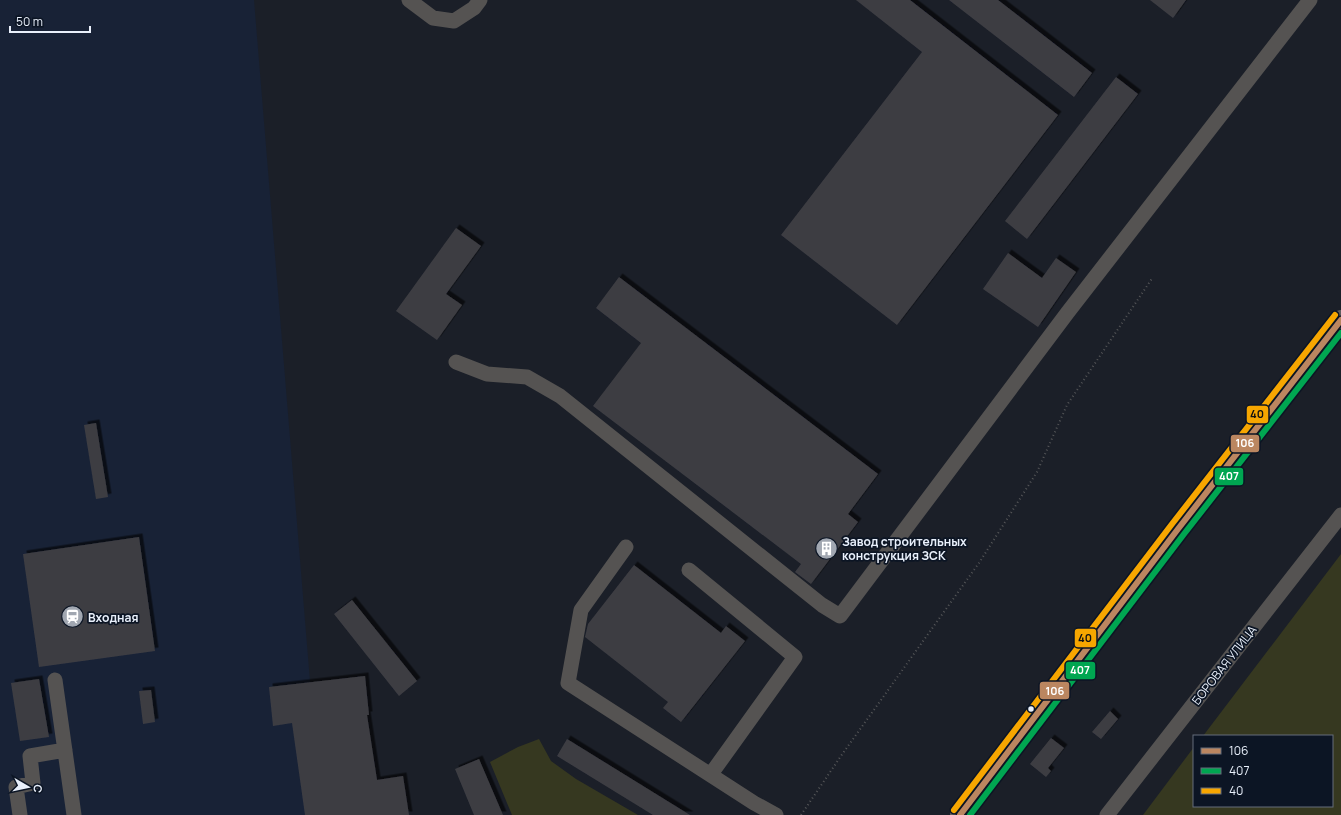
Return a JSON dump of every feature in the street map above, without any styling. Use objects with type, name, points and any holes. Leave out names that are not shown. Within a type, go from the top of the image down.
[{"type":"main road","points":[[960,815],[1173,536],[1341,320]]},
{"type":"street","points":[[409,0],[432,18],[454,21],[474,8],[480,0]]},
{"type":"street","points":[[456,362],[487,374],[527,377],[560,396],[822,605],[840,616],[1068,312],[1310,0]]},
{"type":"street","name":"БОРОВАЯ УЛИЦА","points":[[1107,815],[1341,515]]},
{"type":"street","points":[[626,547],[581,610],[568,683],[754,803],[776,815]]},
{"type":"street","points":[[689,570],[795,657],[711,774]]},
{"type":"street","points":[[55,680],[74,815]]},
{"type":"street","points":[[20,815],[16,787],[33,783],[30,756],[65,750]]},
{"type":"path","points":[[801,815],[843,753],[979,563],[1037,472],[1067,406],[1153,277]]},
{"type":"shaded area","points":[[0,0],[254,0],[321,815],[0,815]]},
{"type":"green space","points":[[1341,554],[1341,815],[1143,815],[1193,748],[1193,807],[1333,807],[1333,735],[1204,735]]},
{"type":"green space","points":[[539,739],[551,761],[576,779],[638,815],[512,815],[490,762],[518,747]]},
{"type":"building","points":[[856,0],[910,0],[1058,115],[897,325],[781,235],[922,52]]},
{"type":"building","points":[[949,0],[998,0],[1092,73],[1074,97]]},
{"type":"building","points":[[1150,0],[1186,0],[1173,18]]},
{"type":"building","points":[[1116,77],[1138,94],[1027,239],[1005,221]]},
{"type":"building","points":[[456,228],[481,246],[446,294],[462,305],[437,340],[396,311]]},
{"type":"building","points":[[1008,253],[1042,278],[1056,258],[1076,272],[1038,327],[983,289]]},
{"type":"building","points":[[619,277],[878,474],[848,514],[858,522],[811,584],[795,572],[801,564],[593,406],[641,343],[596,308]]},
{"type":"building","points":[[96,423],[108,497],[96,499],[84,425]]},
{"type":"building","points":[[139,537],[155,651],[39,667],[23,554]]},
{"type":"building","points":[[634,565],[721,633],[726,626],[745,641],[681,722],[663,708],[668,702],[585,637],[588,624]]},
{"type":"building","points":[[352,600],[417,681],[399,696],[334,614]]},
{"type":"building","points":[[365,676],[369,715],[367,715],[377,780],[403,776],[409,815],[305,815],[292,723],[273,726],[269,687]]},
{"type":"building","points":[[39,679],[49,737],[20,741],[11,683]]},
{"type":"building","points":[[151,690],[155,722],[143,724],[139,691]]},
{"type":"building","points":[[1110,711],[1118,719],[1101,739],[1092,732]]},
{"type":"building","points":[[1051,738],[1064,748],[1048,768],[1051,771],[1046,777],[1030,764]]},
{"type":"building","points":[[567,739],[690,815],[653,815],[557,756]]},
{"type":"building","points":[[479,759],[503,815],[474,815],[455,769]]},
{"type":"transit line","name":"40","points":[[954,810],[1172,524],[1335,315]]},
{"type":"transit line","name":"106","points":[[960,815],[1178,529],[1341,320]]},
{"type":"transit line","name":"407","points":[[970,815],[1184,534],[1341,333]]},
{"type":"place","name":"Завод строительных конструкция ЗСК","points":[[826,548]]},
{"type":"place","name":"Входная","points":[[73,617]]}]
